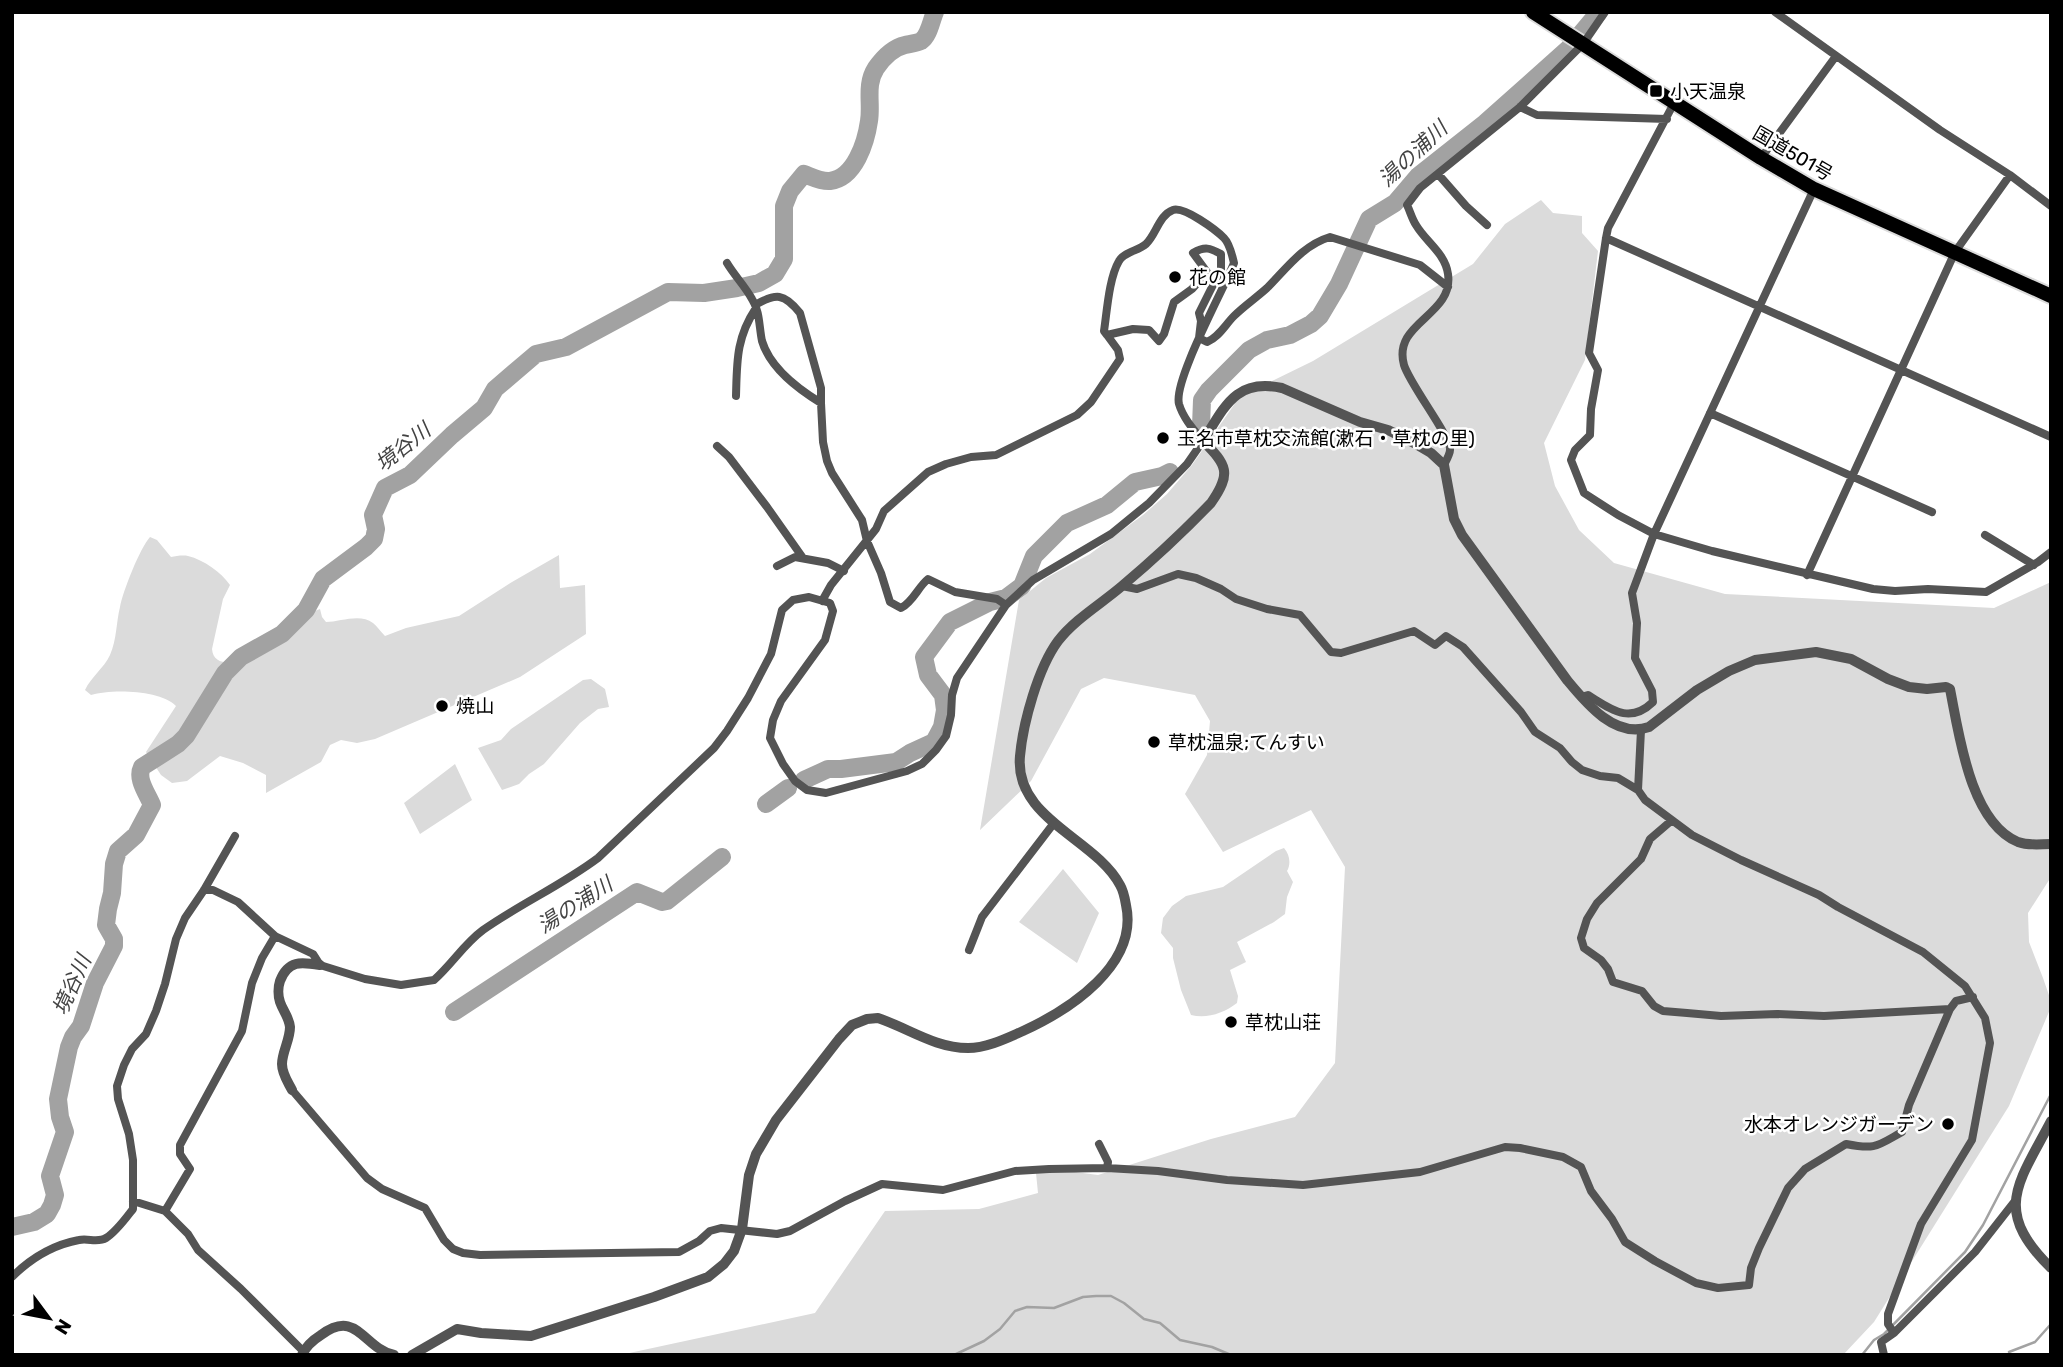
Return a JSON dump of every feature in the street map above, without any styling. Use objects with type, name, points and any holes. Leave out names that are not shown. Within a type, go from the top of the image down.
[{"type":"highway","name":"国道501号","points":[[1533,12],[1814,189],[2051,296]]},
{"type":"street","points":[[1605,12],[1520,107],[1420,188],[1407,205],[1416,226],[1437,249],[1448,272],[1448,287],[1444,298],[1431,314],[1408,335],[1402,349],[1404,367],[1433,418],[1448,438],[1451,449],[1444,465],[1454,519],[1462,535],[1567,680],[1581,697],[1617,726],[1641,730],[1660,720],[1697,690],[1729,671],[1755,660],[1816,652],[1835,654],[1909,687],[1950,689],[1958,732],[1974,790],[1985,811],[1999,828],[2017,842],[2030,845],[2051,844]]},
{"type":"street","points":[[1775,12],[2051,206]]},
{"type":"street","points":[[1761,158],[1836,57]]},
{"type":"street","points":[[1674,103],[1608,228],[1590,353],[1598,370],[1591,409],[1590,435],[1575,450],[1572,460],[1584,493],[1654,534],[1807,575],[1874,589],[1986,592],[2034,565],[2051,552]]},
{"type":"street","points":[[1520,107],[1537,115],[1667,119]]},
{"type":"street","points":[[1438,174],[1487,225]]},
{"type":"street","points":[[1807,575],[1955,252],[2010,175]]},
{"type":"street","points":[[1581,697],[1588,695],[1618,713],[1633,714],[1644,710],[1653,702],[1652,691],[1634,658],[1637,623],[1632,593],[1654,534],[1814,189]]},
{"type":"street","points":[[412,1355],[457,1329],[531,1336],[708,1277],[724,1264],[734,1251],[742,1229],[749,1175],[765,1137],[852,1025],[878,1018],[947,1046],[970,1048],[990,1044],[1036,1025],[1072,1004],[1106,972],[1121,947],[1127,928],[1127,908],[1121,886],[1095,857],[1054,823],[1032,800],[1020,770],[1022,740],[1039,676],[1047,658],[1065,634],[1198,516],[1220,489],[1224,479],[1221,460],[1190,426],[1178,403],[1183,379],[1199,338],[1234,263],[1226,240],[1202,221],[1180,209],[1171,210],[1147,243],[1123,256],[1118,262],[1113,275],[1104,331],[1118,351],[1120,359],[1091,402],[1077,415],[996,454],[971,457],[928,472],[884,511],[876,529],[831,585],[822,601]]},
{"type":"street","points":[[1199,338],[1207,342],[1213,340],[1234,316],[1298,256],[1318,240],[1330,237],[1420,265],[1448,287]]},
{"type":"street","points":[[1606,239],[2051,437]]},
{"type":"street","points":[[1107,335],[1133,329],[1149,330],[1159,341],[1164,334],[1174,302],[1192,289],[1207,272],[1193,253],[1201,248],[1210,248],[1221,254],[1221,269],[1199,313],[1199,338]]},
{"type":"street","points":[[727,263],[752,298],[763,343],[776,365],[805,393],[821,403]]},
{"type":"street","points":[[736,396],[738,347],[742,334],[755,306],[770,296],[782,296],[800,313],[821,388],[823,442],[827,461],[862,520],[890,602],[901,608],[908,604],[919,586],[928,579],[956,592],[1002,602]]},
{"type":"street","points":[[1444,465],[1431,453],[1388,430],[1360,422],[1282,388],[1269,385],[1241,390],[1232,397],[1187,464],[1149,503],[1111,534],[1002,602],[957,678],[946,736],[922,764],[907,771],[826,793],[807,790],[795,781],[770,738],[773,720],[781,701],[825,640],[833,611],[830,603],[809,597],[793,600],[782,610],[771,654],[748,698],[714,748],[598,858],[482,930],[434,980],[401,985],[365,979],[305,962],[294,964],[285,971],[278,985],[279,999],[289,1021],[290,1034],[282,1064],[292,1090],[367,1178],[382,1189],[425,1208],[444,1240],[453,1249],[463,1253],[679,1252],[710,1231],[721,1228],[777,1234],[790,1231],[882,1184],[943,1190],[1015,1171],[1107,1168],[1303,1185],[1420,1172],[1505,1147],[1563,1157],[1581,1167],[1591,1191],[1625,1242],[1696,1283],[1718,1288],[1749,1285],[1751,1268],[1759,1248],[1788,1188],[1805,1169],[1846,1144],[1868,1148],[1902,1132],[1909,1105],[1950,1009],[1956,1001],[1973,997]]},
{"type":"street","points":[[1710,414],[1932,512]]},
{"type":"street","points":[[717,446],[729,457],[803,558]]},
{"type":"street","points":[[1985,535],[2034,565]]},
{"type":"street","points":[[777,566],[795,557],[828,563],[844,570]]},
{"type":"street","points":[[1122,586],[1137,589],[1178,574],[1196,578],[1236,599],[1267,609],[1300,615],[1331,652],[1341,653],[1413,631],[1435,645],[1446,636],[1463,647],[1521,712],[1535,732],[1560,748],[1582,770],[1618,779],[1638,790],[1645,800],[1692,835],[1819,895],[1923,952],[1965,986],[1985,1018],[1990,1043],[1972,1140],[1921,1224],[1888,1314],[1891,1329]]},
{"type":"street","points":[[1638,790],[1641,730]]},
{"type":"street","points":[[1671,821],[1650,839],[1642,859],[1597,904],[1587,919],[1581,938],[1584,948],[1601,960],[1613,982],[1642,990],[1654,1006],[1663,1011],[1721,1016],[1824,1016],[1950,1009]]},
{"type":"street","points":[[969,950],[982,917],[1054,823]]},
{"type":"street","points":[[12,1277],[26,1262],[45,1251],[81,1239],[106,1238],[133,1209],[133,1160],[117,1086],[132,1049],[146,1034],[156,1011],[176,939],[185,918],[204,890],[234,835]]},
{"type":"street","points":[[204,890],[213,890],[238,902],[275,936],[313,954],[320,965]]},
{"type":"street","points":[[164,1211],[190,1169],[180,1154],[180,1145],[242,1031],[252,983],[275,936]]},
{"type":"street","points":[[2051,1121],[2018,1186],[2015,1201],[2016,1221],[2024,1238],[2051,1268]]},
{"type":"street","points":[[1099,1144],[1108,1162],[1107,1168]]},
{"type":"street","points":[[133,1201],[164,1211],[188,1234],[198,1250],[241,1289],[302,1353],[313,1340],[333,1325],[351,1326],[386,1353],[394,1355]]},
{"type":"street","points":[[1884,1355],[1881,1342],[1891,1329],[1975,1252],[2015,1201]]},
{"type":"shaded area","points":[[1541,200],[1553,213],[1582,216],[1582,233],[1598,251],[1585,360],[1544,443],[1555,486],[1579,530],[1614,563],[1725,594],[1994,608],[2051,582],[2051,877],[2028,913],[2029,942],[2051,1007],[2009,1106],[1874,1322],[1843,1355],[620,1355],[815,1313],[885,1211],[979,1209],[1038,1193],[1036,1173],[1075,1172],[1098,1175],[1211,1139],[1295,1117],[1335,1063],[1345,867],[1311,810],[1223,852],[1185,794],[1207,755],[1210,721],[1195,695],[1104,678],[1081,689],[1031,781],[980,830],[1019,600],[1046,578],[1090,554],[1167,494],[1192,465],[1243,395],[1313,361],[1473,264],[1505,224]]},
{"type":"shaded area","points":[[150,537],[157,540],[171,557],[186,556],[200,560],[217,571],[230,585],[223,599],[212,649],[214,657],[220,661],[236,662],[269,651],[307,616],[320,609],[326,622],[368,620],[385,636],[406,628],[459,616],[559,555],[560,588],[585,585],[586,634],[520,677],[375,739],[357,743],[341,740],[330,745],[321,762],[266,793],[266,775],[243,763],[220,756],[187,781],[172,783],[161,775],[146,752],[176,706],[148,694],[111,692],[91,695],[85,690],[110,655],[125,591],[137,560]]},
{"type":"shaded area","points":[[591,679],[605,689],[609,707],[598,709],[580,723],[544,764],[519,784],[502,790],[478,748],[501,740],[511,729],[583,680]]},
{"type":"shaded area","points":[[455,764],[472,800],[420,834],[404,803]]},
{"type":"shaded area","points":[[1284,848],[1289,860],[1287,871],[1293,882],[1287,897],[1285,914],[1237,942],[1246,962],[1230,970],[1238,996],[1237,1003],[1215,1014],[1191,1015],[1181,990],[1173,948],[1161,933],[1163,918],[1172,906],[1186,896],[1223,887]]},
{"type":"shaded area","points":[[1063,869],[1099,913],[1077,963],[1019,922]]},
{"type":"waterway","name":"境谷川","points":[[12,1227],[34,1222],[47,1214],[55,1195],[50,1176],[65,1132],[58,1099],[69,1047],[81,1026],[95,983],[114,946],[114,939],[106,925],[114,864],[118,851],[136,835],[152,805],[141,781],[142,767],[186,736],[225,673],[241,657],[282,634],[306,610],[323,579],[374,539],[376,529],[373,515],[385,488],[410,475],[484,408],[495,389],[536,354],[566,347],[668,292],[704,293],[737,288],[759,283],[775,274],[784,259],[784,206],[790,191],[804,174],[830,181],[839,178],[853,166],[867,129],[870,87],[876,68],[896,48],[924,39],[935,12]]},
{"type":"waterway","name":"湯の浦川","points":[[1201,426],[1202,400],[1249,350],[1267,340],[1290,335],[1320,316],[1339,284],[1369,219],[1395,203],[1418,176],[1485,123],[1568,49],[1599,12]]},
{"type":"waterway","name":"湯の浦川","points":[[804,780],[828,769],[896,762],[934,742],[942,727],[945,710],[943,695],[928,675],[924,657],[950,622],[990,602],[1006,598],[1022,586],[1034,556],[1067,523],[1107,505],[1135,482],[1170,472]]},
{"type":"waterway","name":"湯の浦川","points":[[766,804],[788,788]]},
{"type":"waterway","name":"湯の浦川","points":[[454,1012],[637,892],[662,902],[667,901],[722,857]]},
{"type":"waterway","points":[[1862,1355],[1874,1340],[1884,1334],[1965,1252],[1983,1225],[2051,1094]]},
{"type":"waterway","points":[[954,1355],[984,1341],[1000,1329],[1015,1311],[1027,1307],[1054,1308],[1083,1297],[1096,1296],[1111,1296],[1144,1319],[1160,1323],[1180,1340],[1212,1347],[1231,1355]]},
{"type":"waterway","points":[[2009,1352],[2035,1342],[2051,1324]]},
{"type":"place","name":"小天温泉","points":[[1656,91]]},
{"type":"place","name":"花の館","points":[[1175,277]]},
{"type":"place","name":"玉名市草枕交流館(漱石・草枕の里)","points":[[1163,438]]},
{"type":"place","name":"焼山","points":[[442,706]]},
{"type":"place","name":"草枕温泉;てんすい","points":[[1154,742]]},
{"type":"place","name":"草枕山荘","points":[[1231,1022]]},
{"type":"place","name":"水本オレンジガーデン","points":[[1948,1124]]}]
